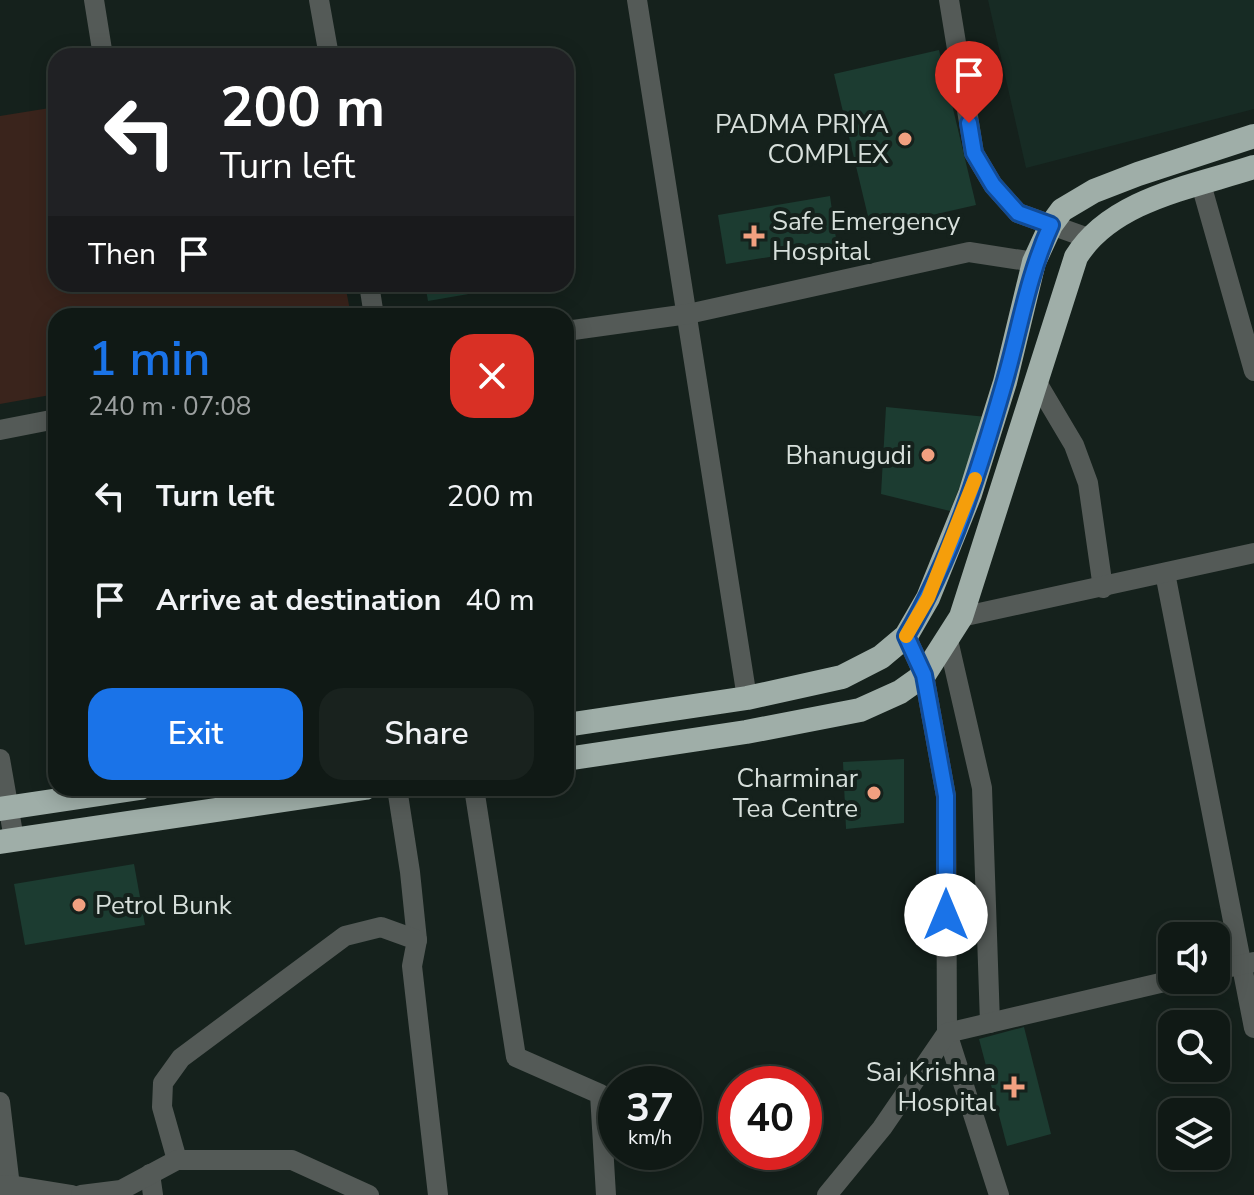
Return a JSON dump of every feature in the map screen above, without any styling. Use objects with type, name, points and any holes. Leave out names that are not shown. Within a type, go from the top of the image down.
[{"type":"highway","points":[[574,724],[747,698],[842,677],[881,657],[906,636],[928,598],[970,494],[1005,382],[1034,262],[1051,225],[1062,210],[1094,191],[1254,136]]},
{"type":"highway","points":[[574,758],[746,732],[860,710],[900,692],[924,675],[961,617],[1076,257],[1088,238],[1120,215],[1150,200],[1254,167]]},
{"type":"highway","points":[[5,808],[86,796]]},
{"type":"highway","points":[[7,840],[310,796]]},
{"type":"street","points":[[94,0],[102,48]]},
{"type":"street","points":[[319,0],[328,48]]},
{"type":"street","points":[[637,0],[747,698]]},
{"type":"street","points":[[949,0],[974,153],[993,185],[1018,213],[1088,238]]},
{"type":"street","points":[[1201,184],[1254,371]]},
{"type":"street","points":[[574,330],[688,314],[969,252],[1034,262]]},
{"type":"street","points":[[1036,381],[1074,445],[1088,483],[1103,588]]},
{"type":"street","points":[[0,430],[48,421]]},
{"type":"street","points":[[961,617],[1254,553]]},
{"type":"street","points":[[1165,573],[1248,963],[1254,1028]]},
{"type":"street","points":[[906,636],[924,675],[946,796],[947,1033],[999,1195]]},
{"type":"street","points":[[948,640],[982,788],[990,1023]]},
{"type":"street","points":[[0,759],[7,840]]},
{"type":"street","points":[[398,796],[417,940],[412,966],[438,1195]]},
{"type":"street","points":[[475,796],[516,1057],[600,1094],[606,1195]]},
{"type":"street","points":[[177,1160],[162,1107],[162,1095],[163,1083],[181,1058],[345,936],[381,927],[417,940]]},
{"type":"street","points":[[827,1195],[882,1128],[947,1033],[1158,984]]},
{"type":"street","points":[[0,1102],[7,1189],[72,1195]]},
{"type":"street","points":[[81,1195],[121,1190],[177,1160],[292,1160],[369,1195]]},
{"type":"street","points":[[150,1174],[153,1195]]},
{"type":"shaded area","points":[[988,0],[1254,0],[1254,109],[1026,168]]},
{"type":"shaded area","points":[[48,108],[48,292],[346,292],[350,308],[48,308],[48,395],[0,404],[0,116]]},
{"type":"building","name":"PADMA PRIYA COMPLEX","points":[[939,50],[976,205],[871,229],[834,74]]},
{"type":"building","points":[[830,196],[837,246],[726,264],[718,215]]},
{"type":"building","points":[[426,292],[480,292],[428,301]]},
{"type":"building","name":"Bhanugudi","points":[[886,407],[987,417],[950,511],[881,494]]},
{"type":"building","name":"Charminar Tea Centre","points":[[904,759],[904,823],[846,829],[843,762]]},
{"type":"building","name":"Petrol Bunk","points":[[134,864],[145,925],[25,945],[14,884]]},
{"type":"building","points":[[1024,1027],[1051,1134],[1007,1146],[979,1039]]},
{"type":"slow traffic","points":[[906,636],[928,598],[975,479]]},
{"type":"place","name":"PADMA PRIYA COMPLEX","points":[[905,139]]},
{"type":"place","name":"Safe Emergency Hospital","points":[[754,236]]},
{"type":"place","name":"Bhanugudi","points":[[928,455]]},
{"type":"place","name":"Charminar Tea Centre","points":[[874,793]]},
{"type":"place","name":"Petrol Bunk","points":[[79,905]]},
{"type":"place","name":"Sai Krishna Hospital","points":[[1014,1087]]},
{"type":"route","points":[[946,915],[946,796],[924,675],[906,636],[928,598],[970,494],[1005,382],[1034,262],[1051,225],[1018,213],[993,185],[974,153],[969,123]]}]
